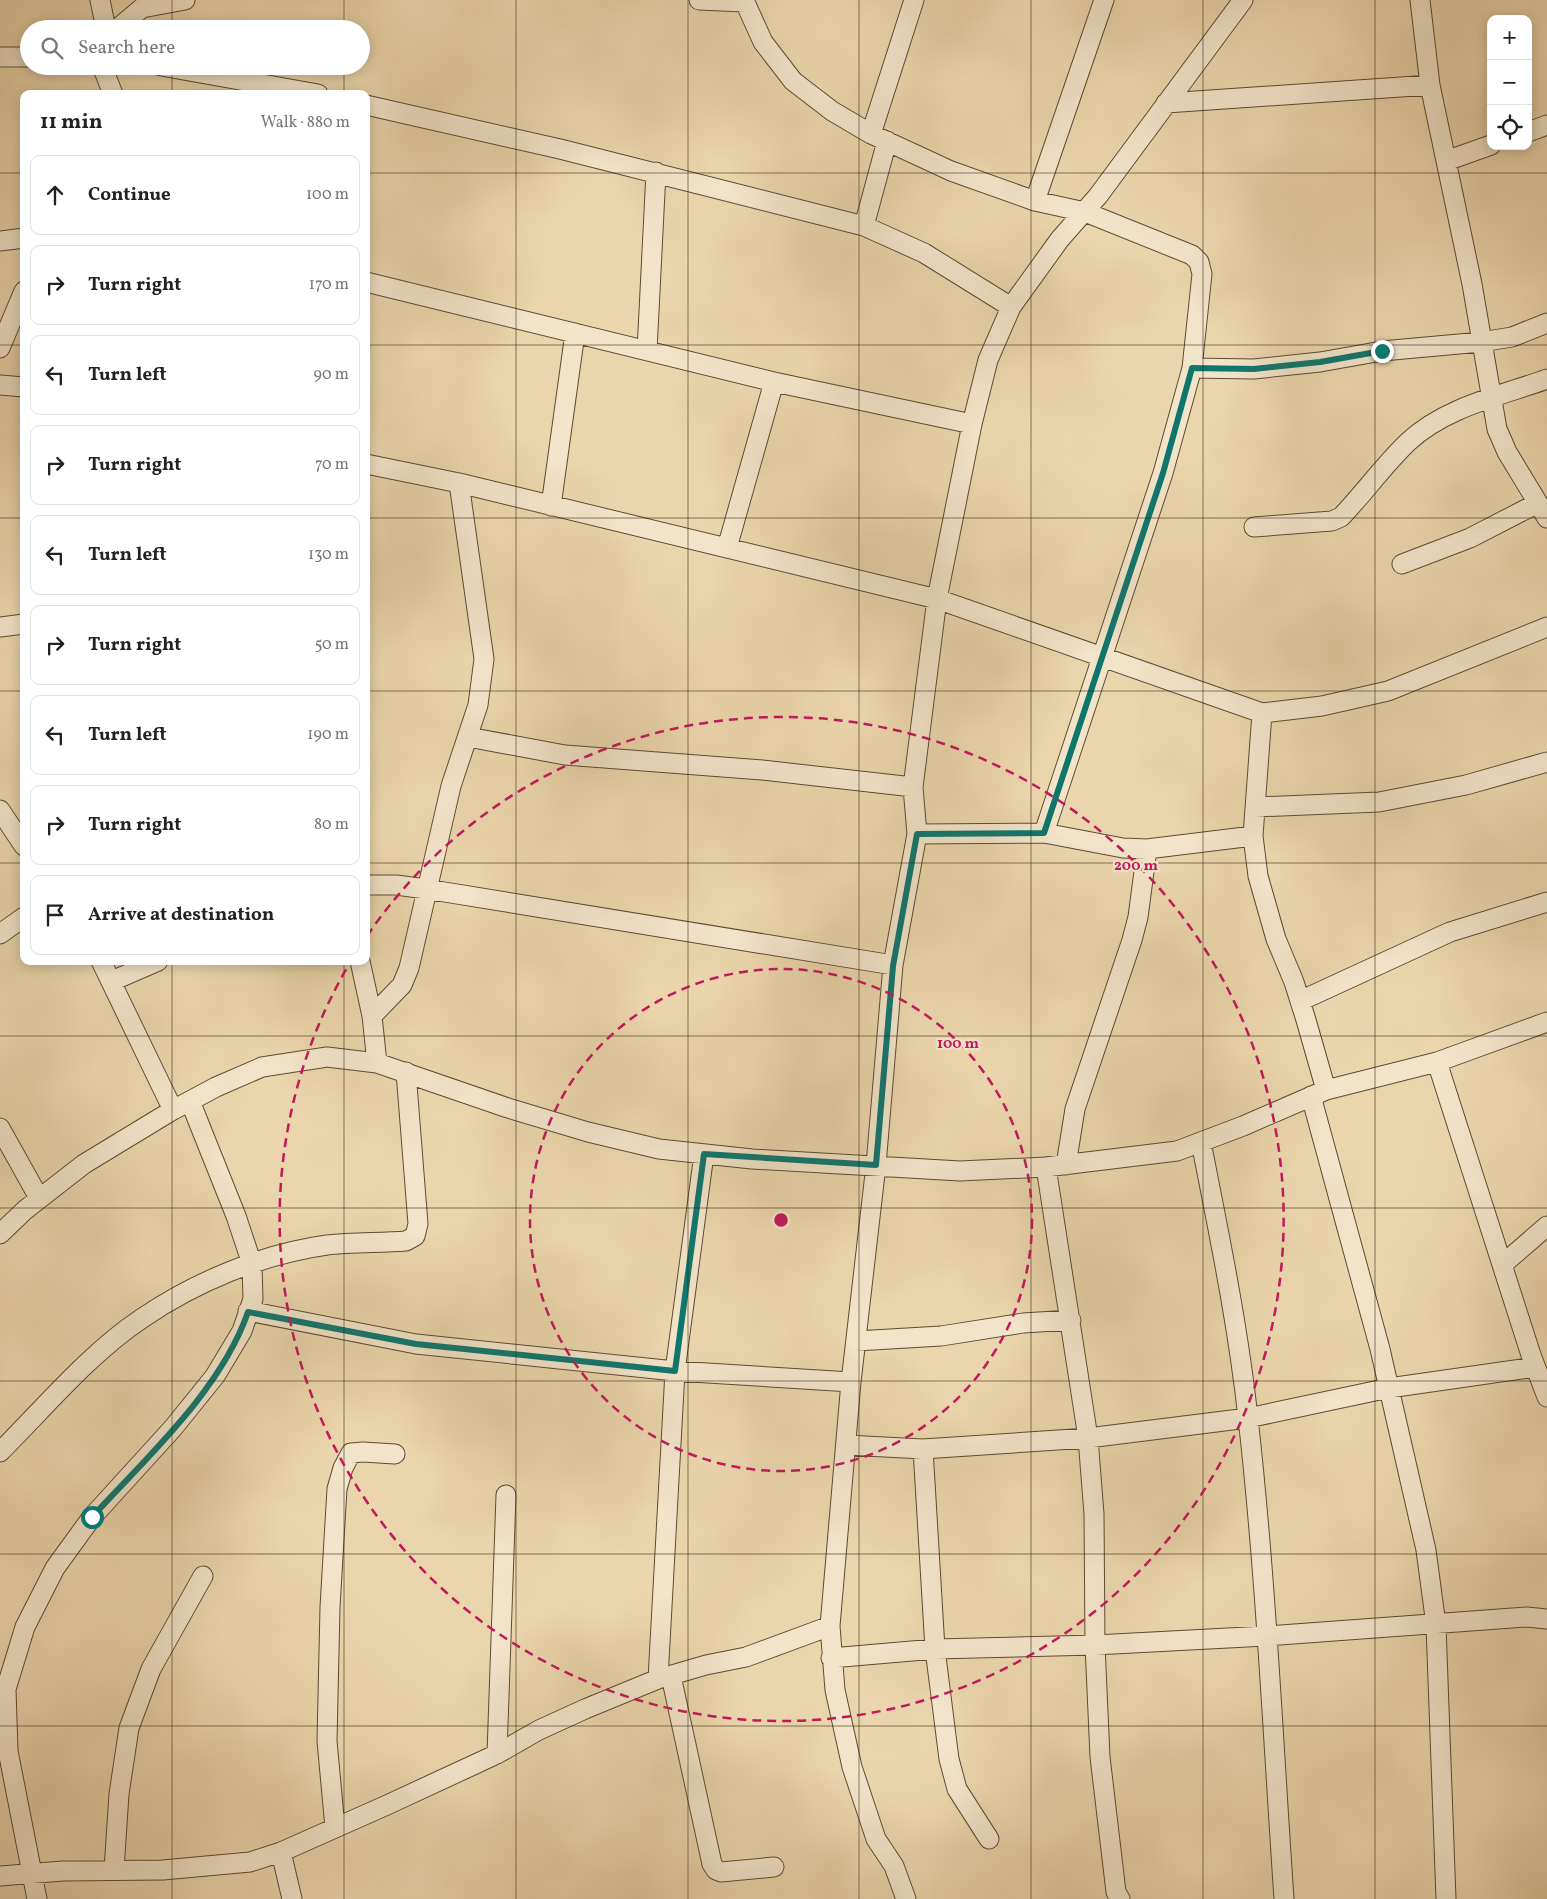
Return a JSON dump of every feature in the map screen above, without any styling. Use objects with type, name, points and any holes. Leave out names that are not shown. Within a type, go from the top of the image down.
[{"type":"street","points":[[100,0],[104,20]]},
{"type":"street","points":[[128,20],[142,8],[185,0]]},
{"type":"street","points":[[699,0],[744,1],[763,42],[793,81],[832,111],[879,138],[952,171],[1035,201],[1085,212],[1192,255],[1199,262],[1202,274],[1192,368],[1163,473],[1100,658],[1044,833]]},
{"type":"street","points":[[864,226],[879,138],[914,0]]},
{"type":"street","points":[[1035,201],[1104,0]]},
{"type":"street","points":[[906,1899],[894,1866],[876,1839],[852,1767],[835,1690],[830,1626],[851,1382],[876,1165],[893,966],[917,834],[913,787],[937,599],[972,424],[988,360],[1011,307],[1060,239],[1085,212],[1244,0]]},
{"type":"street","points":[[1402,564],[1542,511],[1507,452],[1497,429],[1472,284],[1430,85],[1420,0]]},
{"type":"street","points":[[0,57],[20,57]]},
{"type":"street","points":[[106,75],[111,90]]},
{"type":"street","points":[[211,75],[296,90]]},
{"type":"street","points":[[1166,103],[1430,85]]},
{"type":"street","points":[[370,106],[656,172],[864,226],[924,253],[1011,307]]},
{"type":"street","points":[[1532,131],[1547,125]]},
{"type":"street","points":[[1446,161],[1487,146]]},
{"type":"street","points":[[647,351],[656,172]]},
{"type":"street","points":[[0,241],[20,238]]},
{"type":"street","points":[[370,283],[774,382],[972,424]]},
{"type":"street","points":[[0,348],[20,300]]},
{"type":"street","points":[[1192,368],[1254,369],[1320,362],[1382,351],[1481,342],[1512,337],[1547,323]]},
{"type":"street","points":[[551,506],[575,333]]},
{"type":"street","points":[[1254,527],[1332,521],[1341,517],[1408,442],[1421,431],[1448,414],[1470,404],[1491,400],[1547,380]]},
{"type":"street","points":[[727,548],[774,382]]},
{"type":"street","points":[[0,385],[20,387]]},
{"type":"street","points":[[370,465],[459,484],[937,599],[1100,658],[1262,713],[1322,706],[1388,691],[1547,627]]},
{"type":"street","points":[[372,1016],[402,985],[409,968],[451,786],[478,705],[484,659],[459,484]]},
{"type":"street","points":[[0,627],[20,624]]},
{"type":"street","points":[[1262,713],[1253,836],[1258,876],[1274,930],[1300,1001],[1318,1093],[1426,1550],[1436,1625],[1446,1899]]},
{"type":"street","points":[[468,737],[565,755],[762,770],[913,787]]},
{"type":"street","points":[[1255,807],[1379,802],[1466,785],[1547,762]]},
{"type":"street","points":[[0,810],[20,840]]},
{"type":"street","points":[[917,834],[1044,833],[1123,848],[1147,850],[1253,836]]},
{"type":"street","points":[[1066,1165],[1075,1109],[1138,917],[1147,850]]},
{"type":"street","points":[[370,885],[396,885],[426,889],[893,966]]},
{"type":"street","points":[[1300,1001],[1450,932],[1493,917],[1547,902]]},
{"type":"street","points":[[0,934],[20,920]]},
{"type":"street","points":[[103,965],[173,1110]]},
{"type":"street","points":[[112,981],[149,965]]},
{"type":"street","points":[[361,965],[372,1016],[377,1062]]},
{"type":"street","points":[[0,1234],[39,1198],[84,1164],[173,1110],[262,1066],[327,1057],[377,1062],[508,1108],[588,1132],[659,1149],[704,1154],[960,1171],[1046,1167],[1177,1151],[1318,1093],[1437,1062],[1547,1022]]},
{"type":"street","points":[[1437,1062],[1502,1265],[1538,1357],[1547,1398]]},
{"type":"street","points":[[0,1452],[103,1349],[141,1319],[185,1293],[252,1264],[328,1245],[406,1242],[415,1236],[418,1224],[406,1072]]},
{"type":"street","points":[[37,1899],[8,1751],[6,1689],[25,1627],[55,1568],[92,1517],[173,1428],[215,1376],[242,1331],[253,1300],[252,1264],[236,1216],[190,1101]]},
{"type":"street","points":[[0,1128],[39,1198]]},
{"type":"street","points":[[1201,1142],[1228,1279],[1248,1418],[1266,1636],[1284,1899]]},
{"type":"street","points":[[704,1154],[675,1371],[664,1678],[712,1864],[716,1870],[721,1872],[774,1867]]},
{"type":"street","points":[[1046,1167],[1088,1438],[1094,1514],[1095,1645],[1100,1757],[1116,1892],[1120,1899]]},
{"type":"street","points":[[1502,1265],[1547,1226]]},
{"type":"street","points":[[248,1312],[416,1344],[675,1371],[851,1382]]},
{"type":"street","points":[[856,1341],[941,1336],[1023,1323],[1071,1320]]},
{"type":"street","points":[[846,1445],[923,1449],[1088,1438],[1248,1418],[1538,1357]]},
{"type":"street","points":[[923,1449],[936,1649],[949,1759],[957,1789],[989,1839]]},
{"type":"street","points":[[335,1828],[326,1741],[330,1607],[337,1489],[343,1468],[351,1453],[395,1454]]},
{"type":"street","points":[[497,1754],[506,1496]]},
{"type":"street","points":[[114,1870],[119,1794],[129,1728],[151,1669],[203,1576]]},
{"type":"street","points":[[831,1658],[936,1649],[1095,1645],[1436,1625],[1527,1617],[1547,1619]]},
{"type":"street","points":[[0,1876],[33,1873],[205,1867],[250,1862],[281,1852],[335,1828],[497,1754],[539,1730],[585,1709],[664,1678],[746,1657],[830,1626]]},
{"type":"street","points":[[281,1852],[292,1899]]},
{"type":"route","points":[[92,1517],[173,1428],[215,1376],[242,1331],[248,1312],[416,1344],[675,1371],[704,1154],[752,1159],[876,1165],[893,966],[917,834],[1044,833],[1070,749],[1163,473],[1192,368],[1254,369],[1320,362],[1382,351]]}]
